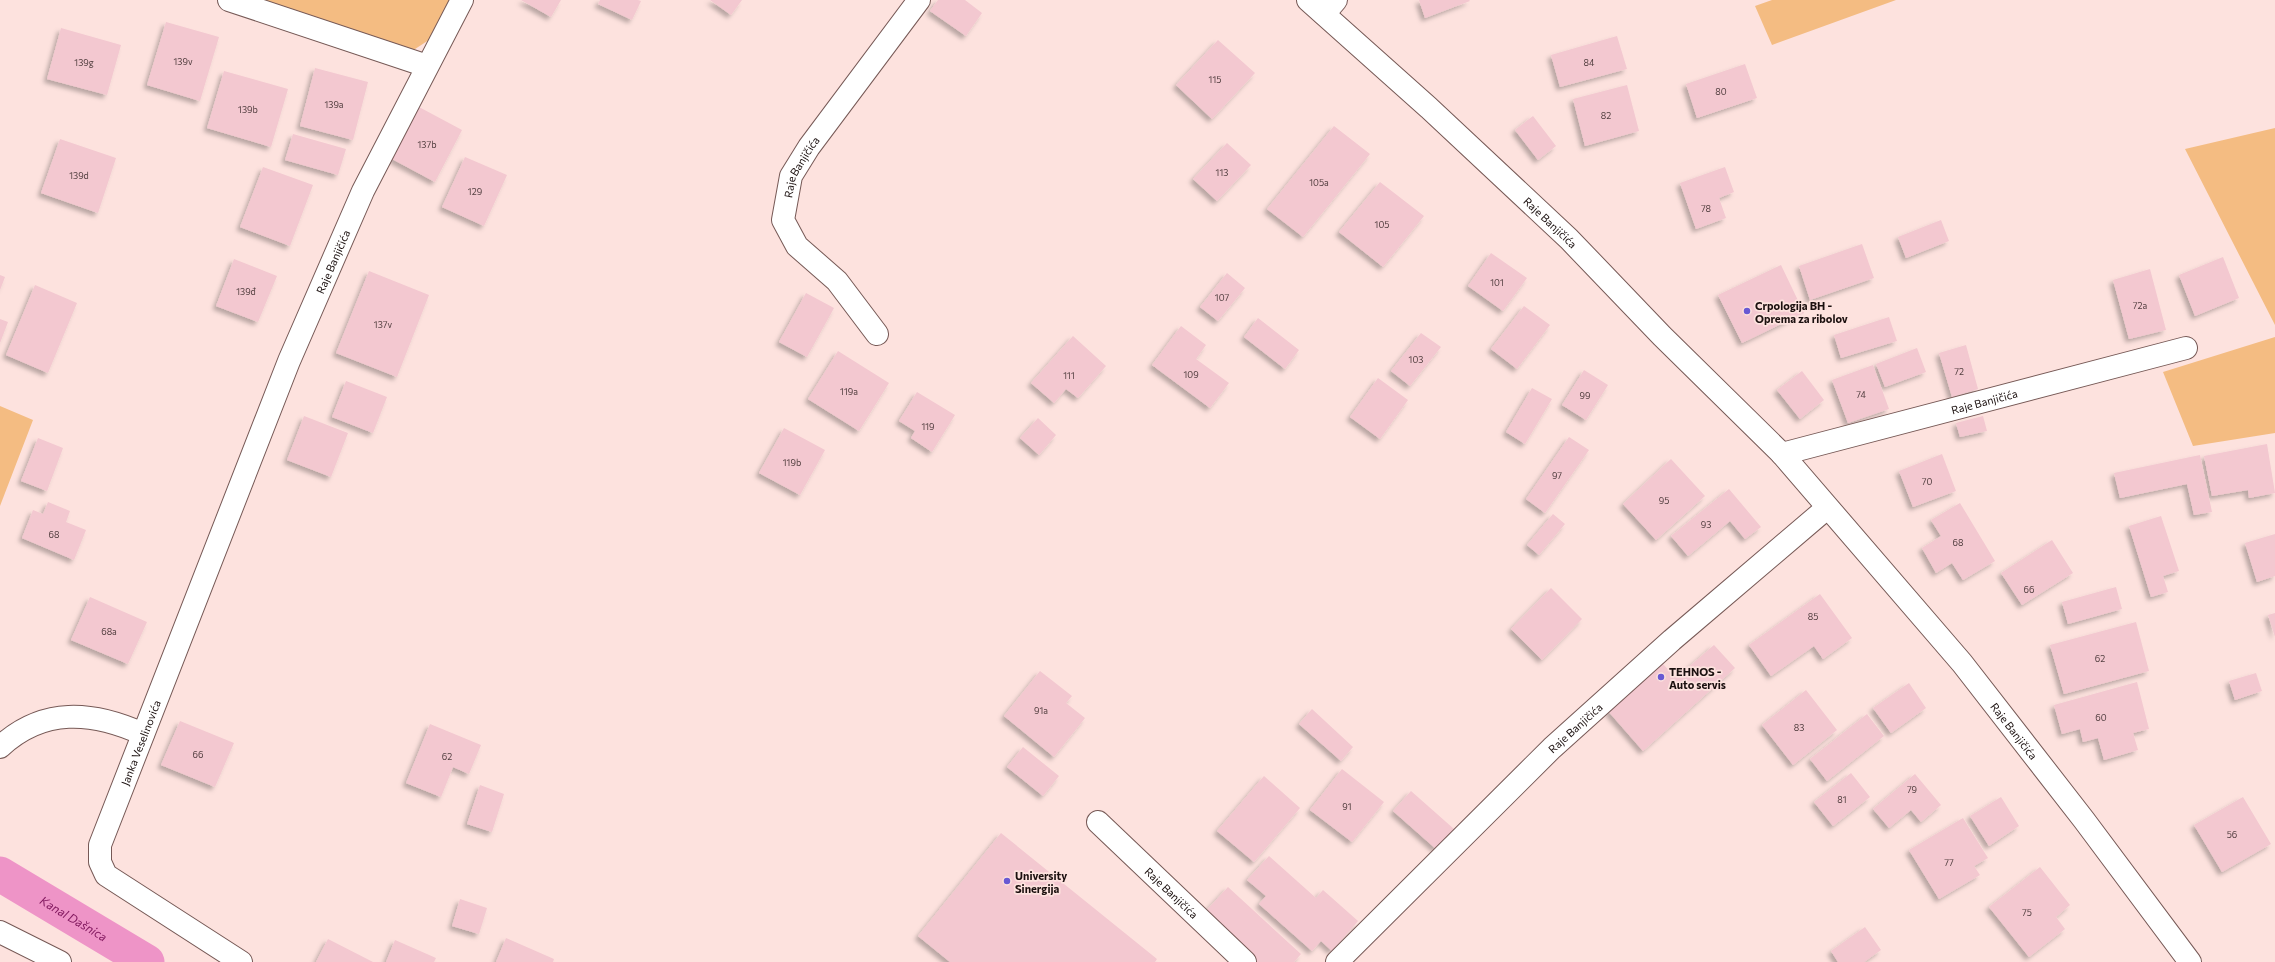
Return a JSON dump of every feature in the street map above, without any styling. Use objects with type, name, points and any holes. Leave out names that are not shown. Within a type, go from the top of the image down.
[{"type":"street","points":[[229,0],[427,66]]},
{"type":"street","name":"Raje Banjičića","points":[[249,462],[289,361],[363,191],[462,0]]},
{"type":"street","name":"Raje Banjičića","points":[[877,334],[837,281],[797,246],[783,220],[791,176],[810,147],[919,0]]},
{"type":"street","name":"Raje Banjičića","points":[[1323,5],[1569,239],[1662,336],[1782,454],[1962,663],[2084,820],[2190,962]]},
{"type":"street","name":"Raje Banjičića","points":[[1782,454],[2186,348]]},
{"type":"street","name":"Janka Veselinovića","points":[[241,962],[106,875],[100,862],[100,845],[249,462]]},
{"type":"street","name":"Raje Banjičića","points":[[1337,962],[1552,748],[1672,640],[1827,508]]},
{"type":"street","points":[[0,747],[12,736],[34,724],[60,717],[88,717],[118,722],[143,734]]},
{"type":"street","name":"Raje Banjičića","points":[[1098,822],[1245,962]]},
{"type":"street","points":[[0,932],[60,962]]},
{"type":"shaded area","points":[[263,0],[456,0],[435,36],[412,51]]},
{"type":"shaded area","points":[[1772,0],[1896,0],[1772,45],[1755,6]]},
{"type":"shaded area","points":[[2275,128],[2275,325],[2185,149]]},
{"type":"shaded area","points":[[2275,337],[2275,433],[2193,446],[2163,372]]},
{"type":"shaded area","points":[[0,406],[33,420],[0,506]]},
{"type":"building","points":[[521,0],[561,0],[551,17]]},
{"type":"building","points":[[600,0],[641,1],[632,20],[598,4]]},
{"type":"building","points":[[710,0],[742,0],[731,15]]},
{"type":"building","points":[[938,0],[965,0],[982,13],[966,36],[930,11]]},
{"type":"building","points":[[1419,0],[1469,0],[1470,1],[1425,18]]},
{"type":"building","points":[[166,22],[219,37],[200,101],[147,85]]},
{"type":"building","points":[[61,28],[121,45],[107,95],[47,79]]},
{"type":"building","points":[[1617,36],[1627,69],[1560,87],[1551,55]]},
{"type":"building","points":[[1218,40],[1255,73],[1212,119],[1176,85]]},
{"type":"building","points":[[1745,64],[1757,98],[1697,118],[1686,84]]},
{"type":"building","points":[[315,68],[368,82],[353,140],[300,126]]},
{"type":"building","points":[[224,71],[288,89],[271,147],[207,128]]},
{"type":"building","points":[[1627,85],[1639,131],[1585,146],[1573,99]]},
{"type":"building","points":[[419,107],[462,130],[435,182],[392,159]]},
{"type":"building","points":[[1533,116],[1556,146],[1538,160],[1515,130]]},
{"type":"building","points":[[1334,126],[1370,154],[1303,237],[1267,209]]},
{"type":"building","points":[[293,134],[346,149],[338,175],[285,160]]},
{"type":"building","points":[[60,139],[116,158],[98,213],[41,193]]},
{"type":"building","points":[[1227,143],[1251,165],[1217,201],[1193,179]]},
{"type":"building","points":[[465,157],[507,175],[484,226],[442,207]]},
{"type":"building","points":[[263,167],[313,185],[290,246],[240,227]]},
{"type":"building","points":[[1725,167],[1734,192],[1719,198],[1726,218],[1696,229],[1680,183]]},
{"type":"building","points":[[1380,182],[1424,216],[1383,267],[1339,232]]},
{"type":"building","points":[[1941,220],[1949,241],[1906,258],[1898,237]]},
{"type":"building","points":[[1862,244],[1874,278],[1810,300],[1799,266]]},
{"type":"building","points":[[1491,253],[1527,278],[1503,311],[1468,286]]},
{"type":"building","points":[[2223,257],[2239,298],[2195,316],[2179,275]]},
{"type":"building","points":[[234,259],[277,276],[258,322],[216,306]]},
{"type":"building","points":[[1781,265],[1804,313],[1742,343],[1718,295]]},
{"type":"building","points":[[2150,269],[2166,330],[2129,339],[2113,280]]},
{"type":"building","points":[[369,271],[429,295],[397,377],[336,353]]},
{"type":"building","points":[[1227,273],[1245,288],[1218,321],[1200,307]]},
{"type":"building","points":[[0,275],[5,277],[0,290]]},
{"type":"building","points":[[35,285],[77,303],[48,373],[6,355]]},
{"type":"building","points":[[806,293],[834,308],[807,357],[779,342]]},
{"type":"building","points":[[1524,306],[1550,325],[1517,369],[1491,349]]},
{"type":"building","points":[[1889,317],[1897,341],[1841,358],[1834,335]]},
{"type":"building","points":[[1258,318],[1299,350],[1285,369],[1244,337]]},
{"type":"building","points":[[0,319],[8,322],[0,343]]},
{"type":"building","points":[[1181,326],[1206,345],[1196,359],[1229,383],[1210,408],[1152,365]]},
{"type":"building","points":[[1421,333],[1441,347],[1410,386],[1391,371]]},
{"type":"building","points":[[1073,336],[1106,366],[1078,398],[1066,389],[1054,403],[1031,383]]},
{"type":"building","points":[[1966,345],[1978,389],[1952,397],[1939,353]]},
{"type":"building","points":[[1917,348],[1926,372],[1885,387],[1876,364]]},
{"type":"building","points":[[838,351],[889,383],[859,431],[808,399]]},
{"type":"building","points":[[1873,365],[1889,409],[1848,423],[1832,380]]},
{"type":"building","points":[[1584,370],[1608,385],[1586,420],[1562,405]]},
{"type":"building","points":[[1802,371],[1824,400],[1800,419],[1777,390]]},
{"type":"building","points":[[1378,378],[1408,400],[1380,439],[1350,417]]},
{"type":"building","points":[[346,381],[387,397],[373,433],[332,417]]},
{"type":"building","points":[[1532,388],[1552,399],[1525,444],[1506,432]]},
{"type":"building","points":[[917,392],[955,415],[932,452],[911,438],[915,431],[899,421]]},
{"type":"building","points":[[304,416],[348,433],[331,477],[287,460]]},
{"type":"building","points":[[1983,416],[1987,431],[1960,437],[1956,423]]},
{"type":"building","points":[[1038,418],[1056,435],[1039,455],[1020,438]]},
{"type":"building","points":[[784,428],[825,450],[800,495],[759,473]]},
{"type":"building","points":[[1569,437],[1589,450],[1545,513],[1526,499]]},
{"type":"building","points":[[38,438],[63,448],[47,491],[21,481]]},
{"type":"building","points":[[2267,444],[2275,493],[2249,498],[2248,490],[2212,496],[2204,456]]},
{"type":"building","points":[[1942,454],[1956,491],[1913,507],[1899,471]]},
{"type":"building","points":[[2200,455],[2212,512],[2194,515],[2187,484],[2120,498],[2114,473]]},
{"type":"building","points":[[1671,459],[1705,496],[1656,540],[1623,504]]},
{"type":"building","points":[[1729,489],[1761,527],[1745,539],[1730,521],[1688,556],[1671,536]]},
{"type":"building","points":[[48,502],[70,511],[66,522],[86,530],[74,560],[22,538],[33,510],[43,514]]},
{"type":"building","points":[[1960,503],[1995,561],[1963,580],[1952,563],[1936,573],[1922,548],[1941,536],[1931,520]]},
{"type":"building","points":[[1553,514],[1565,524],[1539,555],[1527,545]]},
{"type":"building","points":[[2161,516],[2179,571],[2163,576],[2168,592],[2151,597],[2129,526]]},
{"type":"building","points":[[2275,534],[2275,576],[2257,582],[2245,543]]},
{"type":"building","points":[[2052,540],[2073,573],[2022,605],[2001,573]]},
{"type":"building","points":[[2116,587],[2122,609],[2068,624],[2062,602]]},
{"type":"building","points":[[1551,588],[1582,619],[1542,660],[1511,629]]},
{"type":"building","points":[[1820,594],[1852,638],[1823,659],[1814,646],[1771,676],[1749,645]]},
{"type":"building","points":[[90,597],[147,622],[128,664],[71,640]]},
{"type":"building","points":[[2275,613],[2275,637],[2268,615]]},
{"type":"building","points":[[2136,622],[2149,671],[2064,694],[2050,645]]},
{"type":"building","points":[[1714,645],[1735,668],[1643,751],[1608,711],[1662,663],[1676,678]]},
{"type":"building","points":[[1040,671],[1072,696],[1066,703],[1085,718],[1054,757],[1004,716]]},
{"type":"building","points":[[2256,673],[2262,691],[2235,700],[2229,681]]},
{"type":"building","points":[[2137,682],[2149,729],[2133,733],[2138,750],[2104,760],[2098,738],[2083,742],[2080,729],[2062,734],[2054,705]]},
{"type":"building","points":[[1909,683],[1926,708],[1891,733],[1873,708]]},
{"type":"building","points":[[1806,690],[1837,730],[1793,765],[1762,725]]},
{"type":"building","points":[[1312,709],[1353,747],[1341,761],[1299,724]]},
{"type":"building","points":[[1867,714],[1884,736],[1827,781],[1810,759]]},
{"type":"building","points":[[180,721],[234,743],[215,787],[161,765]]},
{"type":"building","points":[[430,724],[481,745],[469,774],[453,767],[441,797],[406,783]]},
{"type":"building","points":[[1023,747],[1059,776],[1043,796],[1007,767]]},
{"type":"building","points":[[1342,769],[1384,802],[1352,842],[1310,810]]},
{"type":"building","points":[[1851,773],[1870,797],[1833,826],[1814,802]]},
{"type":"building","points":[[1915,774],[1941,805],[1921,822],[1911,810],[1889,828],[1873,809]]},
{"type":"building","points":[[1264,776],[1300,808],[1254,862],[1217,831]]},
{"type":"building","points":[[480,785],[504,794],[492,832],[467,824]]},
{"type":"building","points":[[1411,791],[1454,829],[1436,849],[1393,811]]},
{"type":"building","points":[[2001,797],[2019,826],[1989,846],[1970,816]]},
{"type":"building","points":[[2243,797],[2271,844],[2222,872],[2194,825]]},
{"type":"building","points":[[1963,818],[1988,858],[1974,866],[1980,875],[1939,899],[1909,850]]},
{"type":"building","points":[[1001,833],[1157,959],[1155,962],[950,962],[918,936]]},
{"type":"building","points":[[1269,856],[1316,898],[1323,890],[1358,921],[1332,951],[1321,941],[1312,951],[1259,904],[1266,896],[1247,880]]},
{"type":"building","points":[[2040,867],[2070,905],[2056,917],[2065,929],[2029,957],[1989,907]]},
{"type":"building","points":[[1228,887],[1301,954],[1294,962],[1257,962],[1204,913]]},
{"type":"building","points":[[460,899],[487,908],[479,934],[452,926]]},
{"type":"building","points":[[1865,927],[1881,950],[1864,962],[1838,962],[1831,951]]},
{"type":"building","points":[[506,938],[554,959],[553,962],[496,962]]},
{"type":"building","points":[[328,939],[373,962],[316,962]]},
{"type":"building","points":[[395,940],[436,958],[434,962],[386,962]]},
{"type":"waterway","name":"Kanal Dašnica","points":[[0,874],[147,962]]},
{"type":"place","name":"Crpologija BH - Oprema za ribolov","points":[[1747,311]]},
{"type":"place","name":"TEHNOS - Auto servis","points":[[1661,677]]},
{"type":"place","name":"University Sinergija","points":[[1007,881]]}]
